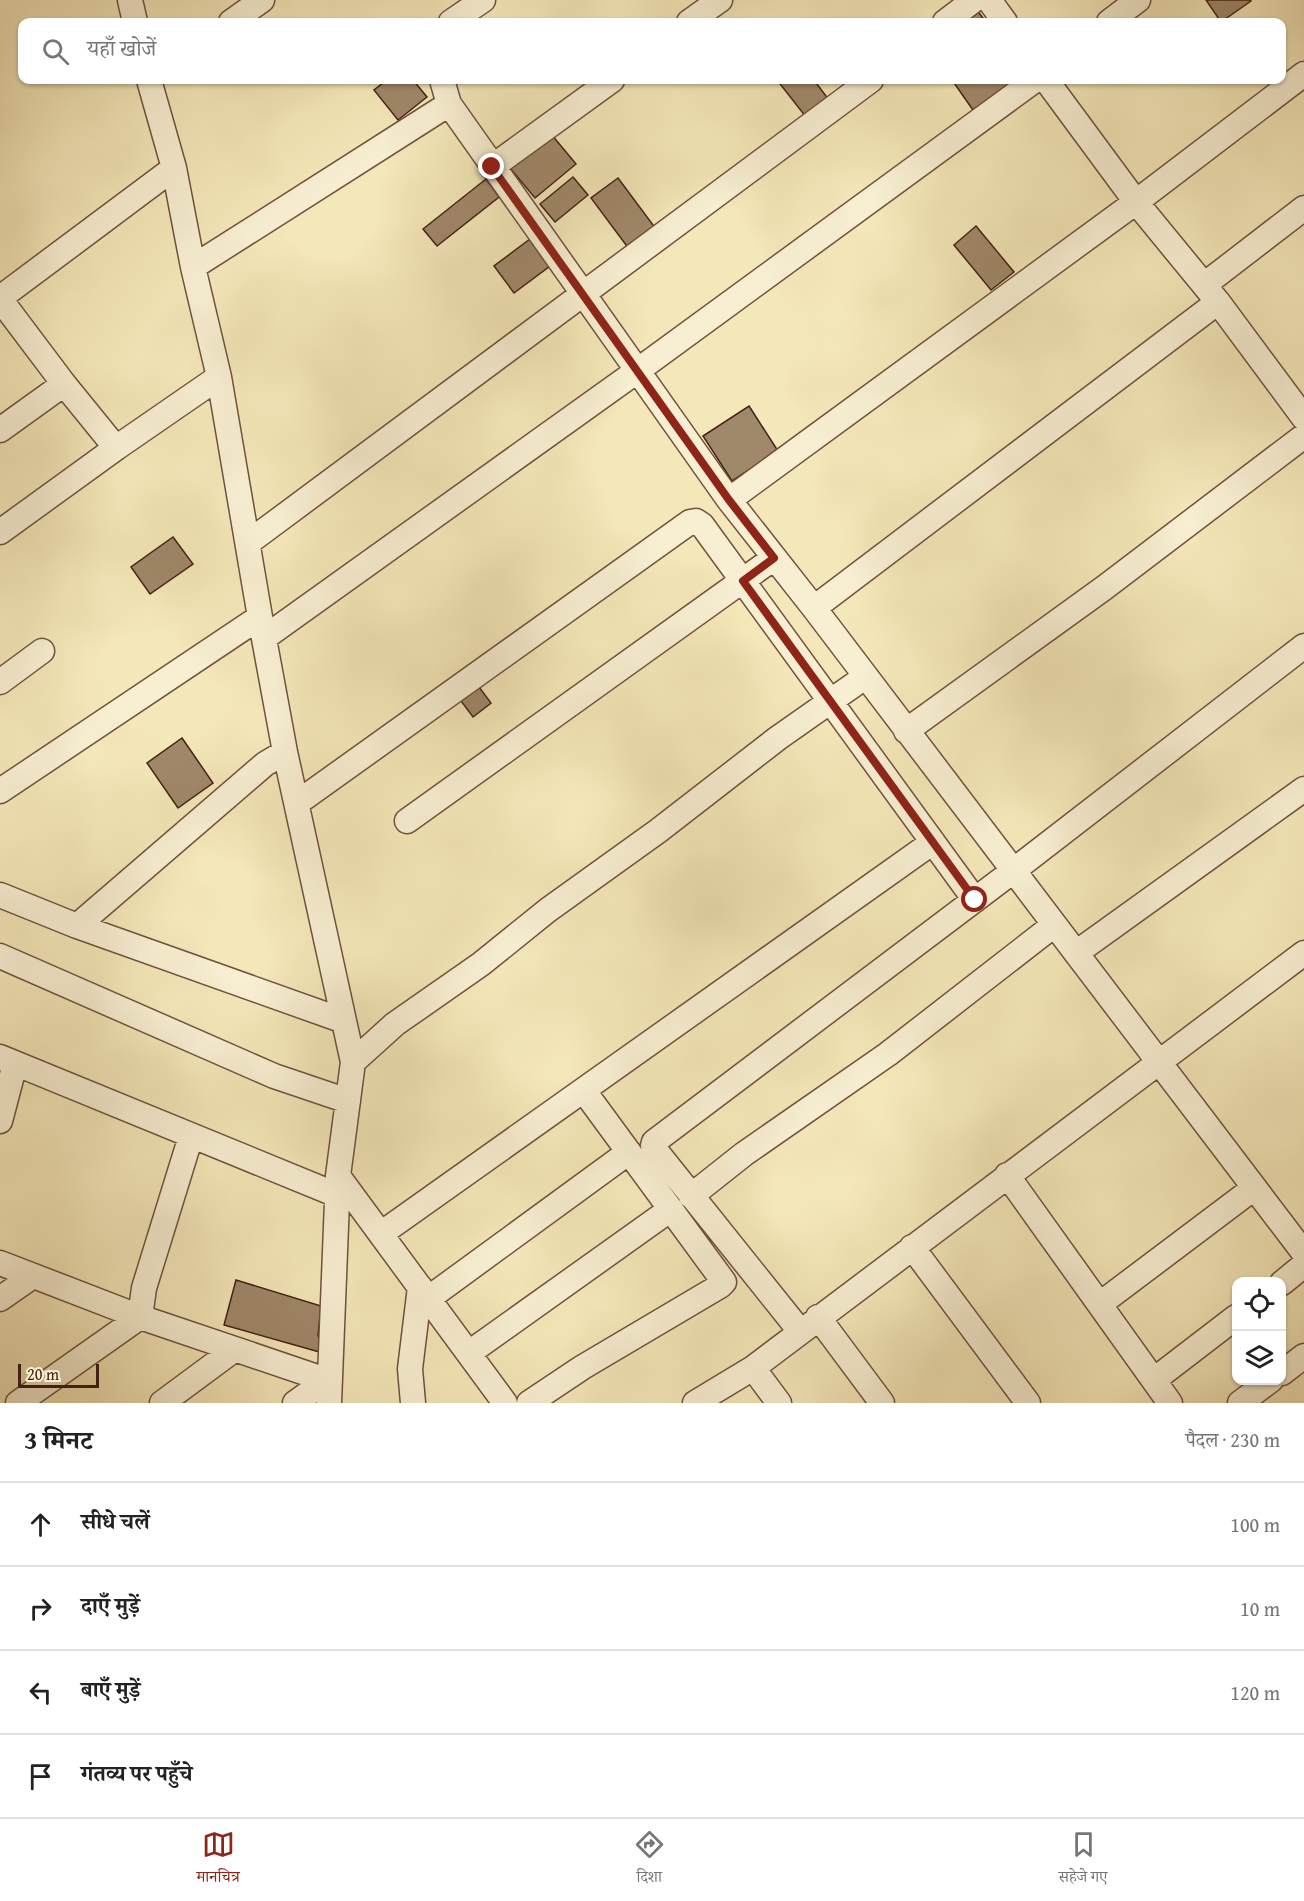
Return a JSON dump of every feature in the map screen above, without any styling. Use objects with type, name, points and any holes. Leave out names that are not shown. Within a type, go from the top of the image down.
[{"type":"street","points":[[130,0],[134,18]]},
{"type":"street","points":[[237,18],[262,0]]},
{"type":"street","points":[[457,18],[483,0]]},
{"type":"street","points":[[695,18],[720,0]]},
{"type":"street","points":[[950,18],[974,0]]},
{"type":"street","points":[[989,0],[1002,18]]},
{"type":"street","points":[[1114,18],[1138,0]]},
{"type":"street","points":[[729,500],[1136,202],[1304,74]]},
{"type":"street","points":[[151,84],[174,168],[193,267],[219,377],[285,752],[353,1062],[338,1185],[328,1388]]},
{"type":"street","points":[[443,84],[449,104],[492,167],[729,500],[814,608],[1304,1253]]},
{"type":"street","points":[[492,167],[606,84]]},
{"type":"street","points":[[249,542],[866,84]]},
{"type":"street","points":[[0,790],[262,628],[638,371],[1030,84]]},
{"type":"street","points":[[1049,84],[1136,202],[1211,294],[1304,418]]},
{"type":"street","points":[[193,267],[449,104]]},
{"type":"street","points":[[116,448],[64,384],[0,298],[174,168]]},
{"type":"street","points":[[814,608],[1211,294],[1304,208]]},
{"type":"street","points":[[0,532],[219,377]]},
{"type":"street","points":[[0,430],[64,384]]},
{"type":"street","points":[[906,731],[1104,588],[1304,436]]},
{"type":"street","points":[[297,803],[690,522],[696,521],[702,525],[975,900]]},
{"type":"street","points":[[407,821],[774,558]]},
{"type":"street","points":[[882,1403],[692,1196],[656,1151],[653,1146],[657,1138],[975,900],[1304,646]]},
{"type":"street","points":[[0,682],[42,651]]},
{"type":"street","points":[[353,1062],[395,1024],[481,964],[548,910],[658,831],[778,738],[865,677]]},
{"type":"street","points":[[77,926],[266,764],[285,752]]},
{"type":"street","points":[[1076,953],[1304,789]]},
{"type":"street","points":[[382,1233],[933,842]]},
{"type":"street","points":[[0,896],[77,926],[344,1021]]},
{"type":"street","points":[[692,1196],[744,1154],[888,1054],[1054,925]]},
{"type":"street","points":[[695,1403],[753,1368],[1304,953]]},
{"type":"street","points":[[0,956],[274,1076],[348,1101]]},
{"type":"street","points":[[0,1121],[8,1061],[191,1136],[338,1185],[382,1233],[506,1403]]},
{"type":"street","points":[[529,1403],[583,1367],[720,1286],[724,1281],[584,1091]]},
{"type":"street","points":[[18,1403],[140,1317],[144,1288],[191,1136]]},
{"type":"street","points":[[413,1403],[411,1369],[424,1293],[629,1152]]},
{"type":"street","points":[[1007,1175],[1170,1403]]},
{"type":"street","points":[[1100,1304],[1254,1188]]},
{"type":"street","points":[[469,1353],[671,1209]]},
{"type":"street","points":[[912,1247],[1028,1403]]},
{"type":"street","points":[[0,1263],[140,1317],[235,1349],[328,1388]]},
{"type":"street","points":[[1286,1279],[1304,1265]]},
{"type":"street","points":[[0,1299],[33,1276]]},
{"type":"street","points":[[1154,1380],[1232,1320]]},
{"type":"street","points":[[162,1403],[235,1349]]},
{"type":"street","points":[[1286,1369],[1304,1356]]},
{"type":"street","points":[[753,1368],[779,1403]]},
{"type":"street","points":[[1240,1403],[1264,1385]]},
{"type":"street","points":[[295,1403],[328,1388]]},
{"type":"building","points":[[1206,0],[1251,1],[1227,18],[1218,18]]},
{"type":"building","points":[[976,9],[983,18],[962,18]]},
{"type":"building","points":[[382,84],[416,84],[427,97],[398,120],[374,90]]},
{"type":"building","points":[[780,84],[817,84],[829,100],[806,117]]},
{"type":"building","points":[[955,84],[1018,84],[975,113]]},
{"type":"building","points":[[551,134],[576,164],[535,198],[510,168]]},
{"type":"building","points":[[573,177],[588,195],[555,222],[540,204]]},
{"type":"building","points":[[618,178],[656,229],[629,249],[591,198]]},
{"type":"building","points":[[486,179],[499,197],[437,246],[423,229]]},
{"type":"building","points":[[976,226],[1014,272],[991,290],[954,245]]},
{"type":"building","points":[[530,239],[550,266],[514,293],[494,266]]},
{"type":"building","points":[[749,406],[778,451],[732,481],[703,436]]},
{"type":"building","points":[[173,537],[193,564],[150,594],[131,567]]},
{"type":"building","points":[[473,679],[491,703],[473,717],[455,693]]},
{"type":"building","points":[[182,738],[213,783],[178,808],[147,763]]},
{"type":"building","points":[[236,1280],[321,1306],[318,1336],[325,1341],[323,1353],[224,1325]]},
{"type":"route","points":[[492,167],[729,500],[774,558],[743,581],[975,900]]}]
